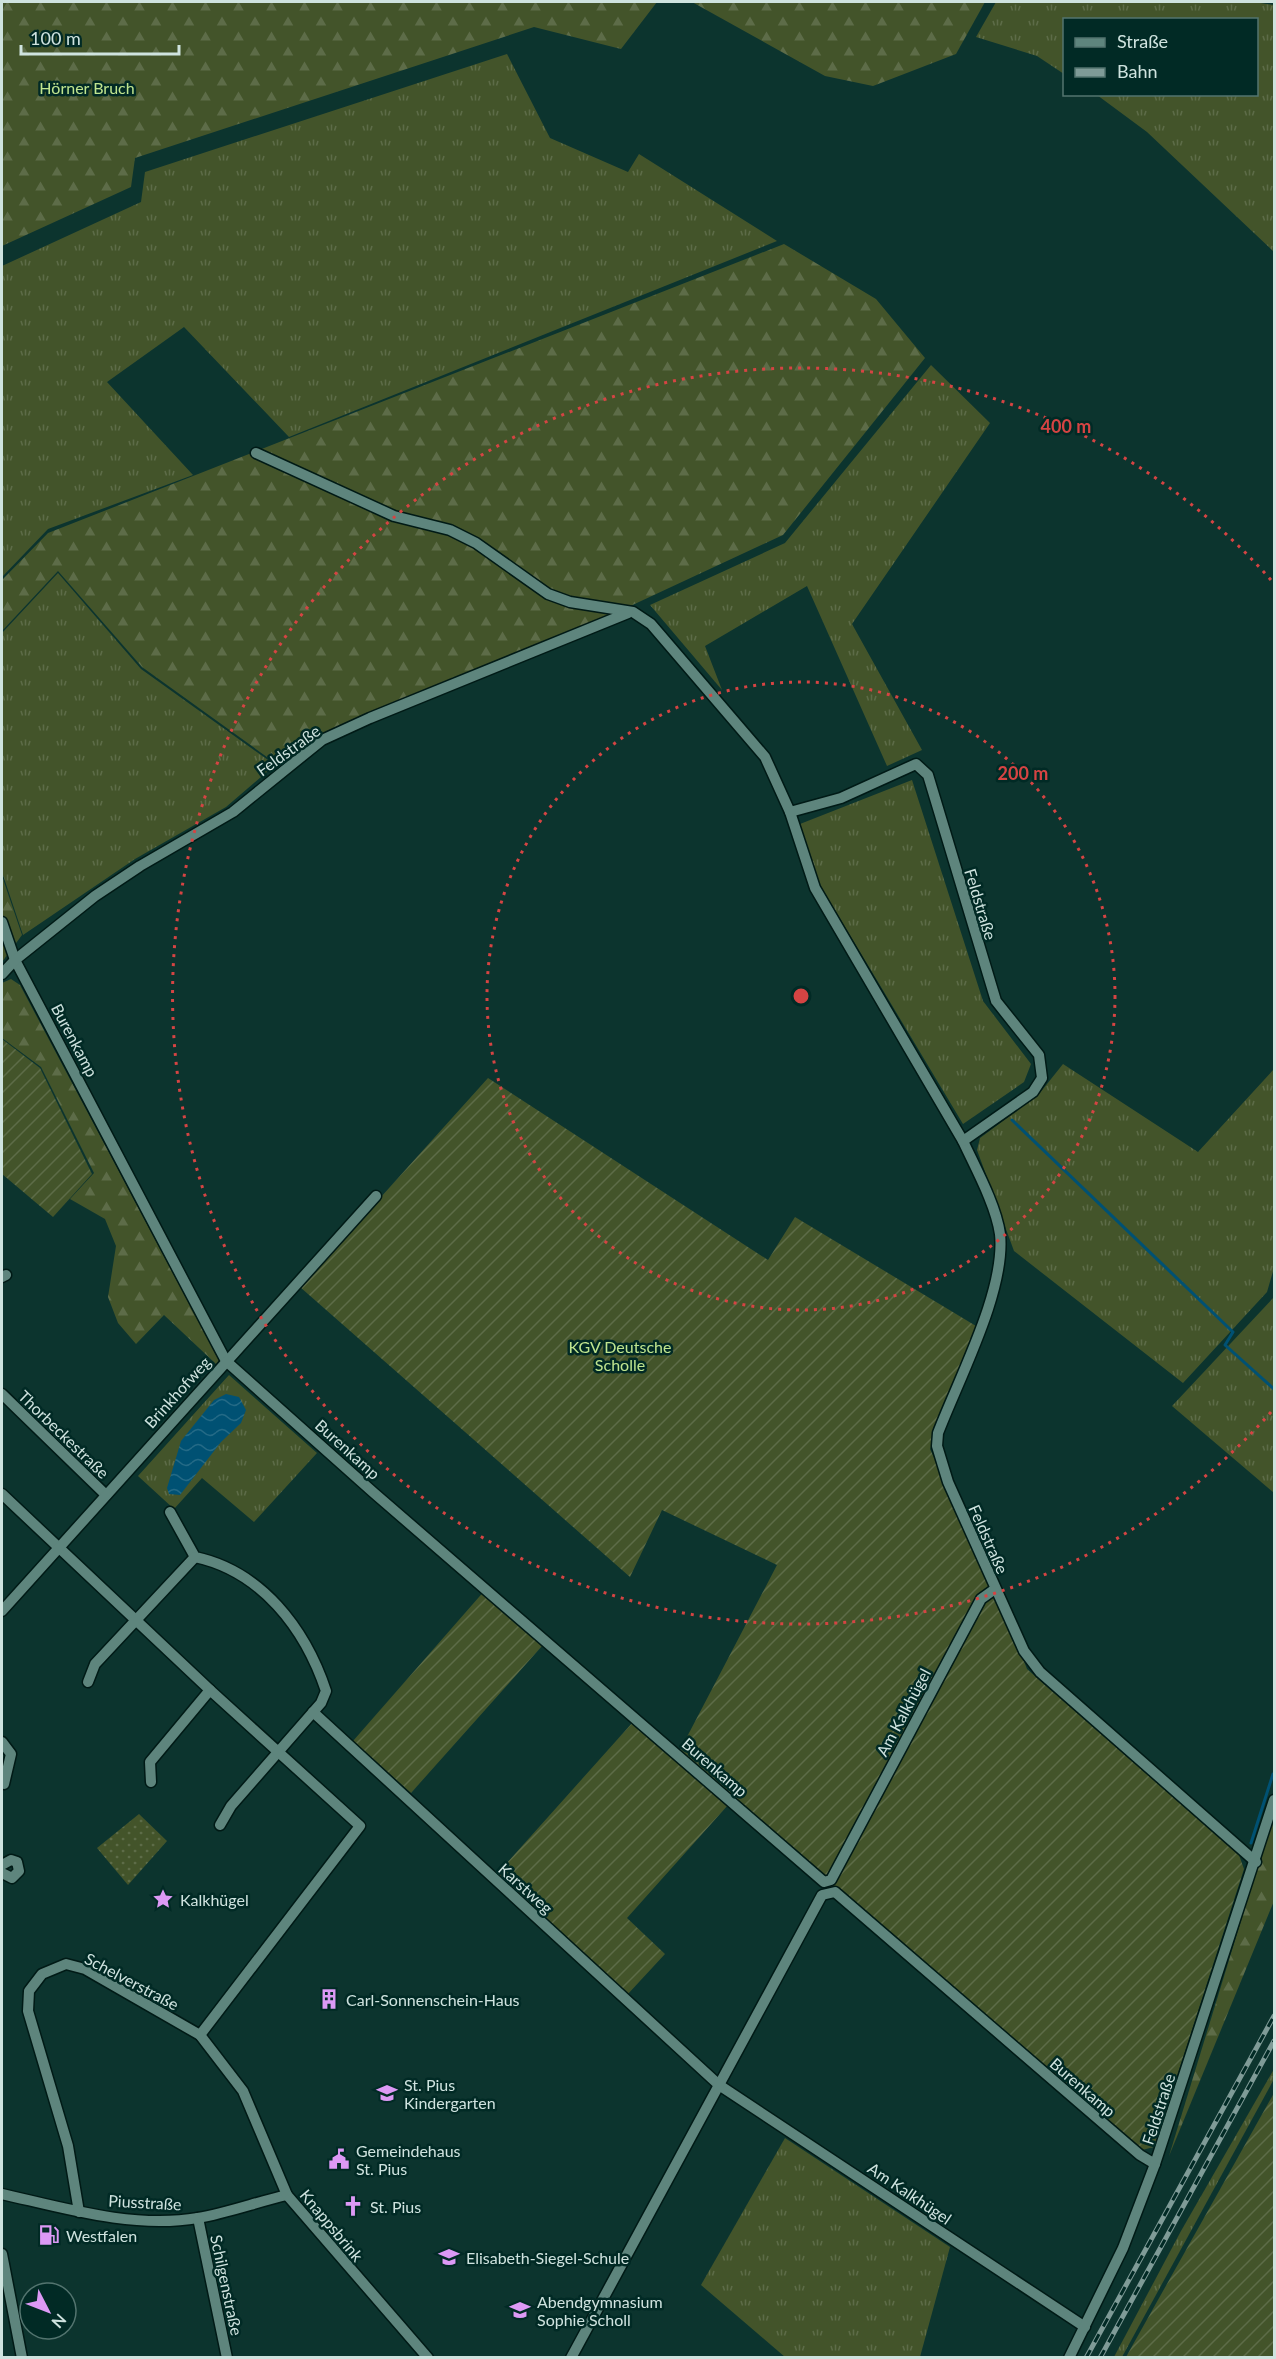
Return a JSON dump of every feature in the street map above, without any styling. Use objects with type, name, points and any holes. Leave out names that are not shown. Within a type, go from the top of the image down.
[{"type":"street","name":"Feldstraße","points":[[256,453],[394,516],[450,530],[476,543],[548,594],[570,602],[633,612],[651,624],[765,757],[790,812],[814,888],[963,1141],[982,1182],[999,1232],[1001,1262],[992,1298],[938,1433],[937,1446],[948,1482],[995,1589],[1024,1650],[1040,1672],[1256,1862]]},
{"type":"street","name":"Feldstraße","points":[[2,974],[15,960],[95,896],[140,866],[233,812],[322,740],[370,718],[628,613]]},
{"type":"street","name":"Feldstraße","points":[[790,812],[841,798],[916,764],[927,775],[996,1001],[1039,1055],[1042,1077],[1033,1092],[963,1141]]},
{"type":"street","name":"Burenkamp","points":[[2,922],[15,960],[226,1360],[826,1887],[835,1892],[1140,2155],[1155,2164]]},
{"type":"street","name":"Brinkhofweg","points":[[2,1611],[376,1196]]},
{"type":"street","name":"Thorbeckestraße","points":[[2,1395],[106,1495]]},
{"type":"street","points":[[2,1494],[134,1621],[360,1826],[200,2035]]},
{"type":"street","points":[[170,1512],[195,1557]]},
{"type":"street","points":[[88,1682],[95,1664],[195,1557]]},
{"type":"street","points":[[195,1557],[216,1561],[243,1575],[281,1609],[301,1638],[326,1691],[313,1712],[231,1806],[220,1825]]},
{"type":"street","name":"Am Kalkhügel","points":[[571,2358],[981,1599],[995,1589]]},
{"type":"street","points":[[151,1782],[150,1762],[210,1690]]},
{"type":"street","name":"Karstweg","points":[[313,1712],[719,2085]]},
{"type":"street","points":[[2,1742],[11,1754],[4,1784]]},
{"type":"street","name":"Feldstraße","points":[[1069,2358],[1123,2248],[1155,2164],[1275,1800]]},
{"type":"street","name":"Schelverstraße","points":[[79,2212],[68,2146],[28,2011],[29,1991],[42,1974],[66,1964],[86,1969],[200,2035]]},
{"type":"street","name":"Knappsbrink","points":[[200,2035],[243,2091],[287,2195],[428,2358]]},
{"type":"street","name":"Am Kalkhügel","points":[[719,2085],[1085,2327]]},
{"type":"street","name":"Piusstraße","points":[[2,2194],[79,2212],[138,2220],[198,2218],[287,2195]]},
{"type":"street","name":"Schilgenstraße","points":[[198,2218],[227,2358]]},
{"type":"street","points":[[2,2254],[22,2358]]},
{"type":"green space","name":"Hörner Bruch","points":[[2,2],[657,2],[621,49],[534,27],[135,158],[131,187],[2,246]]},
{"type":"green space","points":[[692,2],[985,2],[956,54],[873,86],[825,76]]},
{"type":"green space","points":[[996,2],[1254,2],[1274,5],[1274,252],[1147,132],[1098,96],[1258,96],[1258,18],[1063,18],[1063,73],[1037,56],[976,37]]},
{"type":"green space","points":[[507,54],[550,138],[628,172],[639,154],[777,241],[289,437],[184,327],[107,382],[193,475],[48,529],[2,577],[2,266],[141,202],[145,172]]},
{"type":"green space","points":[[784,244],[876,299],[925,358],[783,535],[611,615],[332,738],[285,770],[142,667],[58,571],[2,631],[2,580],[48,533]]},
{"type":"green space","points":[[931,365],[990,423],[852,624],[922,750],[887,766],[807,586],[705,646],[722,690],[650,605],[785,543]]},
{"type":"green space","points":[[58,573],[141,669],[275,765],[226,807],[135,859],[23,935],[2,872],[2,633]]},
{"type":"green space","points":[[912,780],[983,1001],[1031,1064],[1024,1082],[963,1124],[820,885],[800,824]]},
{"type":"green space","points":[[2,876],[22,935],[2,962]]},
{"type":"green space","points":[[11,979],[20,985],[219,1360],[216,1364],[164,1315],[136,1344],[118,1323],[108,1297],[116,1246],[105,1219],[70,1199],[94,1173],[41,1067],[2,1038],[2,983]]},
{"type":"green space","points":[[2,1039],[40,1068],[92,1174],[53,1217],[2,1174]]},
{"type":"green space","points":[[1063,1064],[1198,1152],[1274,1069],[1274,1268],[1267,1292],[1183,1383],[1014,1251],[977,1150],[980,1138],[1039,1094]]},
{"type":"green space","name":"KGV Deutsche Scholle","points":[[488,1078],[768,1260],[795,1217],[976,1326],[930,1449],[1002,1604],[1027,1669],[1239,1855],[1244,1869],[1154,2147],[1142,2150],[728,1805],[627,1918],[665,1954],[627,1995],[497,1874],[633,1722],[542,1646],[411,1793],[353,1741],[486,1589],[678,1754],[777,1565],[662,1510],[630,1577],[300,1287]]},
{"type":"green space","points":[[1274,1297],[1274,1493],[1172,1406]]},
{"type":"green space","points":[[229,1375],[317,1453],[254,1522],[202,1478],[174,1509],[138,1476]]},
{"type":"green space","points":[[1274,1813],[1274,1901],[1169,2156]]},
{"type":"green space","points":[[139,1814],[167,1841],[128,1885],[97,1848]]},
{"type":"green space","points":[[1274,2069],[1274,2079],[1122,2357],[1114,2357],[1181,2231]]},
{"type":"green space","points":[[1274,2093],[1274,2357],[1126,2357]]},
{"type":"green space","points":[[785,2138],[950,2247],[920,2357],[785,2357],[701,2285]]},
{"type":"water","points":[[226,1394],[239,1397],[246,1410],[241,1423],[221,1442],[180,1495],[169,1494],[167,1488],[181,1441],[214,1400]]},
{"type":"waterway","points":[[1012,1120],[1233,1332],[1225,1345],[1274,1389]]},
{"type":"waterway","points":[[1251,1843],[1273,1774]]},
{"type":"railway","points":[[1086,2358],[1274,2016]]},
{"type":"railway","points":[[1100,2358],[1274,2041]]},
{"type":"place","name":"Kalkhügel","points":[[163,1899]]},
{"type":"place","name":"Carl-Sonnenschein-Haus","points":[[329,1999]]},
{"type":"place","name":"St. Pius Kindergarten","points":[[387,2093]]},
{"type":"place","name":"Gemeindehaus St. Pius","points":[[339,2159]]},
{"type":"place","name":"St. Pius","points":[[353,2206]]},
{"type":"place","name":"Westfalen","points":[[49,2235]]},
{"type":"place","name":"Elisabeth-Siegel-Schule","points":[[449,2257]]},
{"type":"place","name":"Abendgymnasium Sophie Scholl","points":[[520,2310]]}]
